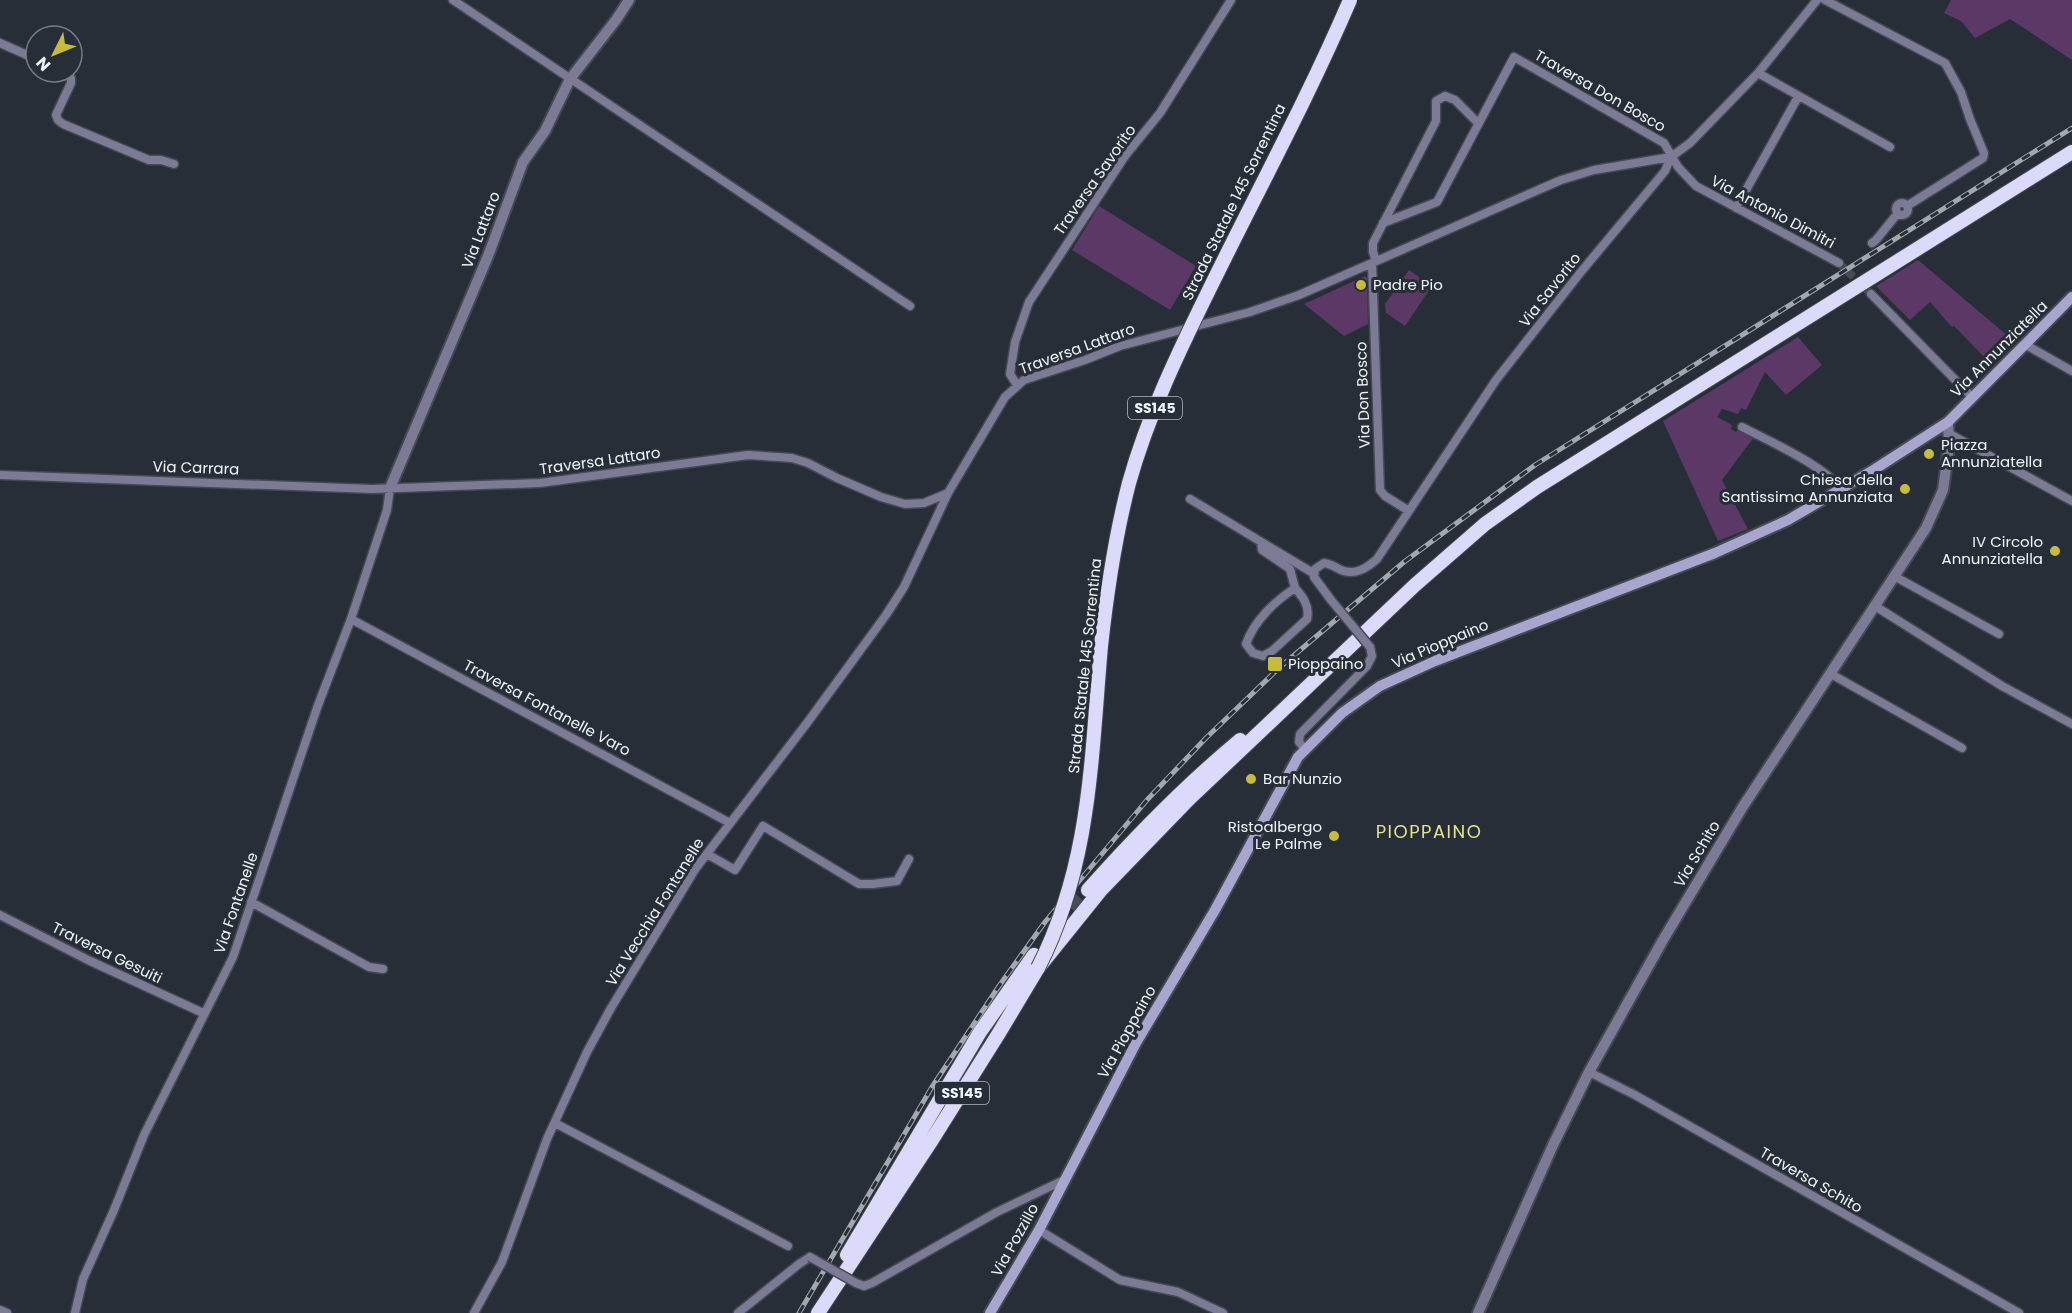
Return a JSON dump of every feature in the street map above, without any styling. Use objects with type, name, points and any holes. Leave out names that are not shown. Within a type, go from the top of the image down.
[{"type":"highway","name":"Strada Statale 145 Sorrentina","points":[[821,1308],[988,1051],[1060,919],[1079,853],[1089,786],[1110,571],[1117,530],[1142,442],[1162,390],[1190,330],[1350,0]]},
{"type":"highway","points":[[821,1308],[848,1253],[994,1010],[1129,860],[1215,775],[1447,555],[1513,503],[2072,152]]},
{"type":"highway","points":[[1088,890],[1209,766],[1250,732],[1290,704]]},
{"type":"main road","name":"Via Annunziatella","points":[[1948,422],[2072,297]]},
{"type":"main road","name":"Via Pioppaino","points":[[1064,1180],[1136,1043],[1215,910],[1283,784],[1305,749],[1342,713],[1380,686],[1435,661],[1753,537],[1788,520],[1948,422]]},
{"type":"main road","name":"Via Pozzillo","points":[[990,1313],[1039,1230],[1064,1180]]},
{"type":"street","points":[[453,0],[909,306]]},
{"type":"street","name":"Via Lattaro","points":[[390,488],[488,256],[524,162],[545,131],[570,79],[629,0]]},
{"type":"street","name":"Traversa Savorito","points":[[1017,385],[1010,374],[1011,363],[1015,342],[1029,302],[1125,156],[1160,113],[1231,0]]},
{"type":"street","name":"Via Savorito","points":[[1313,573],[1318,565],[1324,563],[1350,572],[1365,568],[1382,552],[1496,380],[1580,273],[1665,171],[1671,157],[1690,143],[1758,73],[1816,0]]},
{"type":"street","points":[[1825,0],[1945,63],[1961,92],[1984,153],[1983,158],[1906,206],[1908,210],[1906,214],[1898,213],[1872,243]]},
{"type":"street","points":[[0,43],[24,54]]},
{"type":"street","name":"Traversa Don Bosco","points":[[1383,223],[1437,202],[1514,57],[1659,139],[1664,143],[1671,157]]},
{"type":"street","points":[[1758,73],[1890,147]]},
{"type":"street","points":[[71,84],[57,115],[58,120],[148,160],[161,160],[174,164]]},
{"type":"street","name":"Via Don Bosco","points":[[1409,511],[1385,496],[1380,489],[1373,243],[1436,121],[1435,105],[1439,98],[1445,96],[1452,98],[1478,123]]},
{"type":"street","points":[[1736,208],[1798,97]]},
{"type":"street","name":"Traversa Lattaro","points":[[390,488],[540,483],[748,454],[792,458],[808,462],[837,478],[881,497],[905,504],[924,503],[948,493],[1005,397],[1024,380],[1120,346],[1263,308],[1299,295],[1561,180],[1594,170],[1671,157]]},
{"type":"street","name":"Via Antonio Dimitri","points":[[1671,157],[1696,186],[1839,263]]},
{"type":"street","points":[[1871,294],[1972,397]]},
{"type":"street","points":[[2026,345],[2072,371]]},
{"type":"street","name":"Via Schito","points":[[1478,1313],[1553,1145],[1589,1072],[1663,939],[1730,828],[1926,528],[1943,490],[1949,446],[1948,422]]},
{"type":"street","points":[[1742,427],[1810,465],[1836,483],[1840,489]]},
{"type":"street","points":[[1948,433],[2072,501]]},
{"type":"street","name":"Via Carrara","points":[[0,475],[390,488]]},
{"type":"street","name":"Via Fontanelle","points":[[75,1313],[83,1278],[114,1210],[144,1135],[232,957],[317,708],[351,619],[387,510],[390,488]]},
{"type":"street","name":"Via Vecchia Fontanelle","points":[[474,1313],[509,1247],[555,1122],[587,1052],[611,1008],[706,854],[807,723],[886,615],[904,586],[948,493]]},
{"type":"street","points":[[1190,499],[1313,573],[1317,582],[1370,648],[1372,656],[1367,666],[1300,734],[1299,742],[1305,749]]},
{"type":"street","points":[[1261,542],[1262,550],[1290,568],[1295,588],[1309,611],[1307,619],[1272,651],[1263,656],[1253,653],[1246,644],[1250,634],[1260,619],[1295,588]]},
{"type":"street","points":[[1894,576],[1999,634]]},
{"type":"street","points":[[1875,606],[2002,686],[2072,724]]},
{"type":"street","name":"Traversa Fontanelle Varo","points":[[351,619],[730,823]]},
{"type":"street","points":[[1831,674],[1962,748]]},
{"type":"street","points":[[706,854],[735,870],[763,825],[859,884],[897,881],[909,859]]},
{"type":"street","points":[[251,902],[369,968],[383,969]]},
{"type":"street","name":"Traversa Gesuiti","points":[[0,915],[88,960],[203,1013]]},
{"type":"street","name":"Traversa Schito","points":[[1589,1072],[1635,1095],[2019,1313]]},
{"type":"street","points":[[555,1122],[788,1246]]},
{"type":"street","points":[[738,1313],[810,1257],[864,1286],[997,1212],[1064,1180]]},
{"type":"street","points":[[1039,1230],[1119,1280],[1178,1292],[1222,1313]]},
{"type":"street","points":[[0,1310],[7,1313]]},
{"type":"shaded area","points":[[1951,0],[2072,0],[2072,60],[2010,19],[1975,38],[1961,21],[1944,13]]},
{"type":"shaded area","points":[[1099,206],[1196,266],[1170,310],[1072,250]]},
{"type":"shaded area","points":[[1918,260],[2015,342],[1991,364],[1954,326],[1952,327],[1930,302],[1910,320],[1876,286]]},
{"type":"shaded area","points":[[1409,270],[1432,286],[1405,326],[1386,313],[1385,304]]},
{"type":"shaded area","points":[[1365,276],[1367,278],[1368,324],[1344,336],[1304,304]]},
{"type":"shaded area","points":[[1798,337],[1822,365],[1786,395],[1765,372],[1746,410],[1741,408],[1738,414],[1722,409],[1717,417],[1732,425],[1731,429],[1736,432],[1738,429],[1754,437],[1722,480],[1748,529],[1718,541],[1663,421]]},
{"type":"tunnel","points":[[1839,263],[1871,294]]},
{"type":"tunnel","points":[[1058,925],[1088,890]]},
{"type":"railway","points":[[799,1313],[932,1087],[1045,922],[1147,800],[1206,738],[1279,668],[1404,562],[1535,465],[2072,128]]},
{"type":"place","name":"Padre Pio","points":[[1361,285]]},
{"type":"place","name":"Piazza Annunziatella","points":[[1929,454]]},
{"type":"place","name":"Chiesa della Santissima Annunziata","points":[[1905,489]]},
{"type":"place","name":"IV Circolo Annunziatella","points":[[2055,551]]},
{"type":"place","name":"Pioppaino","points":[[1275,664]]},
{"type":"place","name":"Bar Nunzio","points":[[1251,779]]},
{"type":"place","name":"Ristoalbergo Le Palme","points":[[1334,836]]},
{"type":"district","name":"PIOPPAINO","points":[[1429,832]]}]
